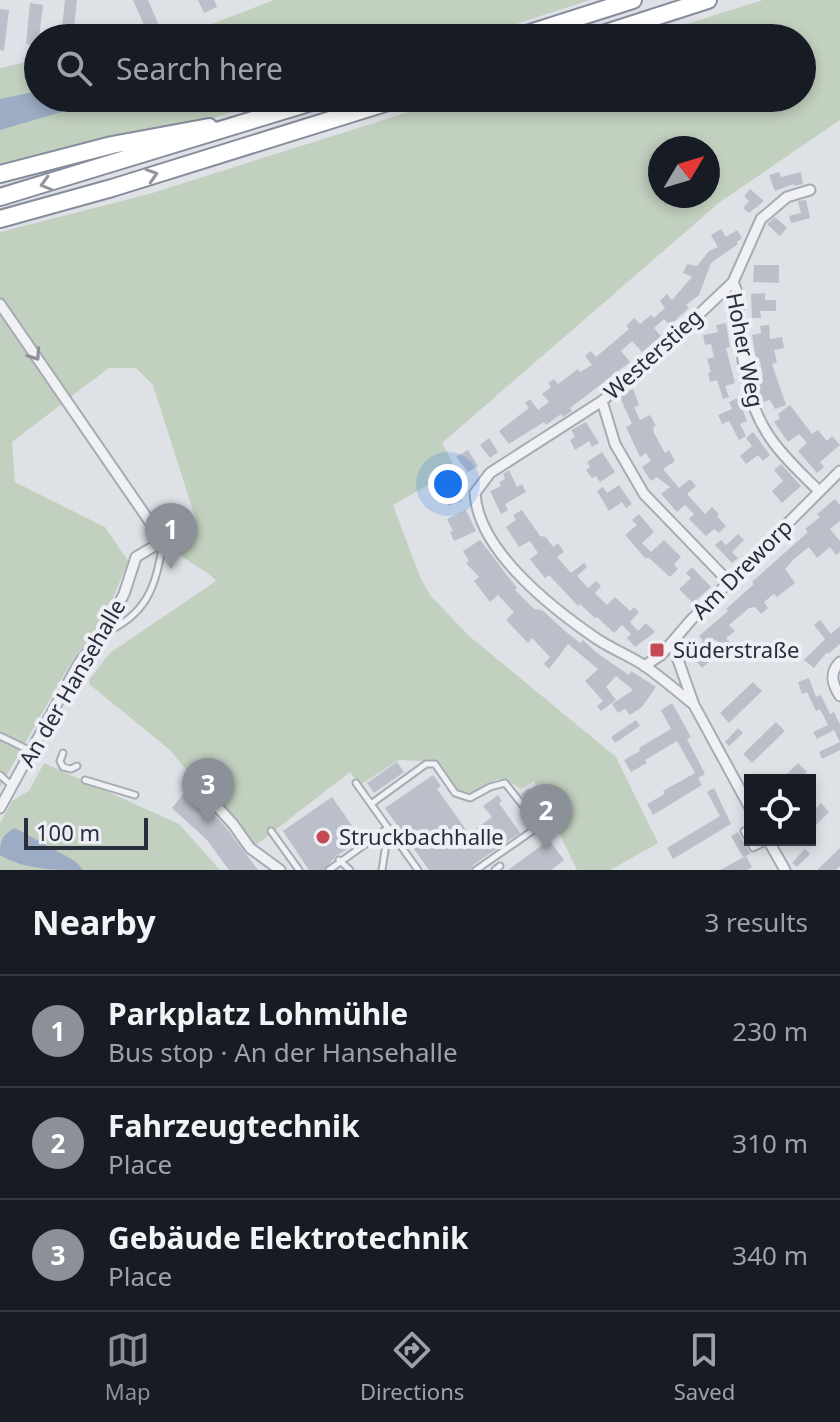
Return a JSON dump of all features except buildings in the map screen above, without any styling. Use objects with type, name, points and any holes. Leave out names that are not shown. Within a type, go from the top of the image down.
[{"type":"highway","points":[[558,24],[633,0]]},
{"type":"highway","points":[[633,24],[708,0]]},
{"type":"highway","points":[[0,197],[282,112]]},
{"type":"highway","points":[[0,219],[112,188],[356,112]]},
{"type":"highway","points":[[0,174],[152,136],[255,121]]},
{"type":"street","name":"Westerstieg","points":[[644,666],[561,614],[532,588],[505,558],[491,536],[475,493],[490,473],[602,401],[733,282],[761,219],[787,197],[810,190]]},
{"type":"street","name":"Hoher Weg","points":[[733,282],[737,292],[749,395],[758,417],[784,455],[819,491]]},
{"type":"street","points":[[0,304],[163,541]]},
{"type":"street","points":[[602,401],[615,444],[644,494],[729,582]]},
{"type":"street","name":"Am Dreworp","points":[[644,666],[672,643],[840,471]]},
{"type":"street","name":"An der Hansehalle","points":[[0,808],[79,663],[103,634],[124,594],[136,557],[163,541]]},
{"type":"street","points":[[672,643],[693,704],[744,797]]},
{"type":"street","points":[[840,662],[832,677],[840,696]]},
{"type":"street","points":[[644,666],[693,704]]},
{"type":"street","points":[[192,779],[233,824],[250,848],[280,870]]},
{"type":"street","points":[[771,846],[785,870]]},
{"type":"lane","points":[[103,634],[139,611],[160,570],[163,541]]},
{"type":"lane","points":[[1,738],[32,751]]},
{"type":"lane","points":[[63,753],[60,761],[63,767],[71,769],[77,766]]},
{"type":"lane","points":[[371,804],[426,764],[435,764],[455,793],[470,798],[505,783],[533,818],[532,831],[476,870]]},
{"type":"lane","points":[[0,775],[12,786]]},
{"type":"lane","points":[[85,780],[135,795]]},
{"type":"lane","points":[[356,783],[416,869]]},
{"type":"lane","points":[[329,870],[388,828]]},
{"type":"lane","points":[[271,831],[299,870]]},
{"type":"lane","points":[[382,870],[386,844]]},
{"type":"lane","points":[[340,860],[350,870]]},
{"type":"green space","points":[[274,0],[590,0],[515,24],[211,24]]},
{"type":"green space","points":[[763,0],[840,0],[840,120],[720,202],[720,136],[648,136],[648,208],[713,208],[442,443],[456,469],[393,505],[420,577],[430,595],[469,636],[616,757],[658,843],[610,870],[577,870],[534,781],[521,789],[497,779],[475,793],[459,791],[437,762],[399,760],[360,785],[350,772],[252,848],[170,750],[89,684],[110,653],[216,581],[175,549],[187,540],[195,517],[153,385],[136,368],[109,368],[69,398],[0,298],[0,232],[149,194],[409,112],[816,112],[816,24],[687,24]]},
{"type":"green space","points":[[24,63],[24,112],[233,112],[0,170],[0,68]]},
{"type":"green space","points":[[0,309],[63,403],[12,442],[15,482],[105,527],[128,561],[108,611],[73,659],[0,787]]},
{"type":"green space","points":[[44,763],[179,824],[220,870],[0,870],[0,823],[12,801],[29,791]]},
{"type":"water","points":[[24,94],[24,112],[62,112],[0,130],[0,99]]},
{"type":"water","points":[[15,828],[75,861],[83,870],[30,866],[0,855],[3,839]]},
{"type":"place","name":"Parkplatz Lohmühle","points":[[171,569]]},
{"type":"place","name":"Süderstraße","points":[[657,650]]},
{"type":"place","name":"Gebäude Elektrotechnik","points":[[208,824]]},
{"type":"place","name":"Struckbachhalle","points":[[323,837]]},
{"type":"place","name":"Fahrzeugtechnik","points":[[546,850]]}]
